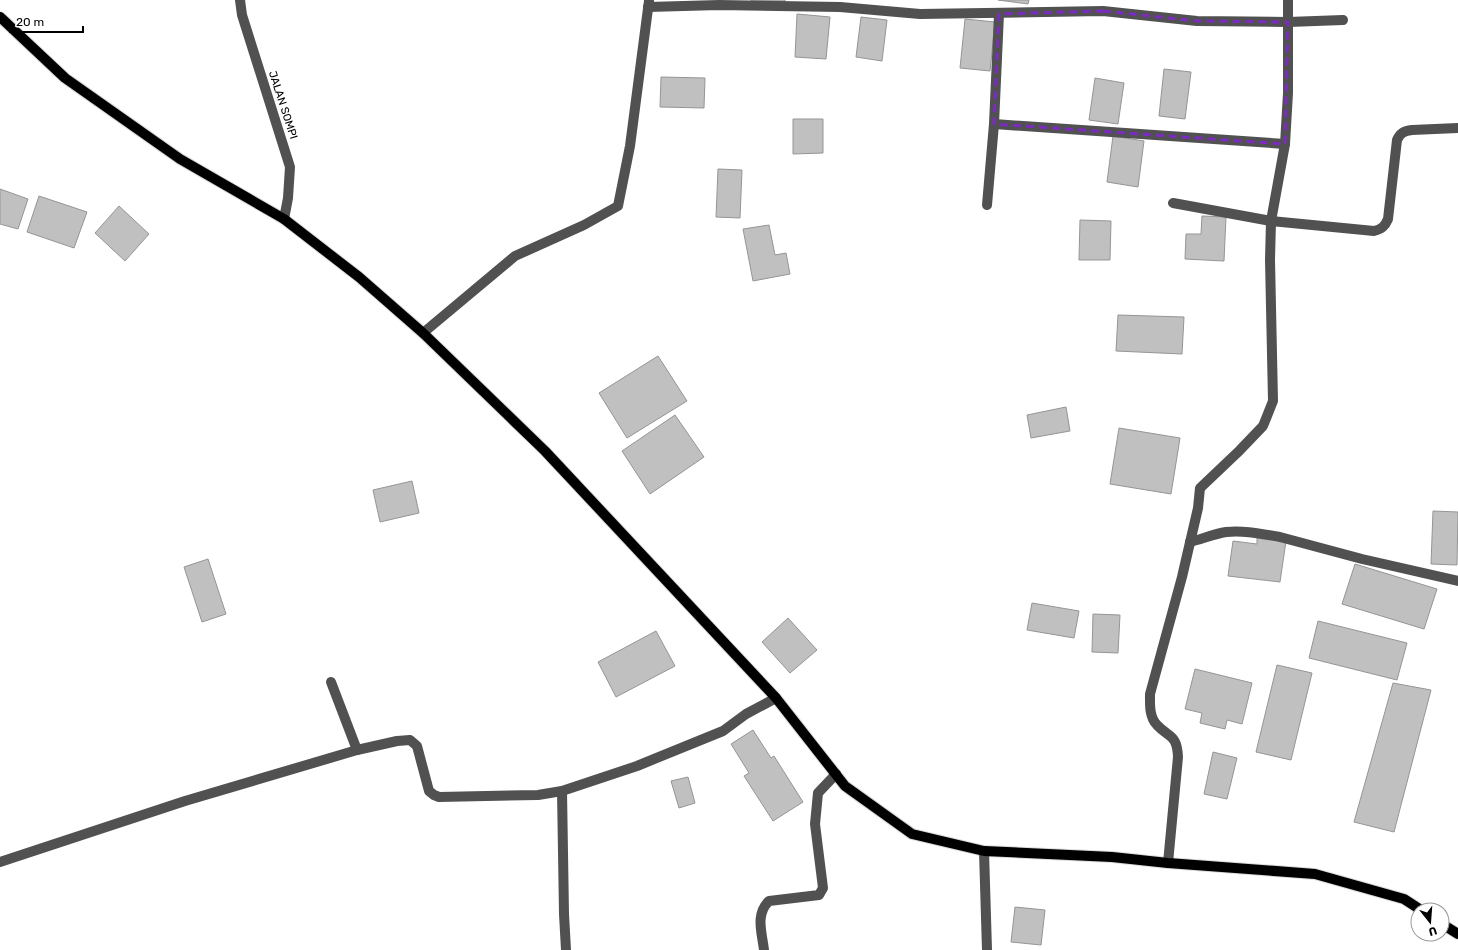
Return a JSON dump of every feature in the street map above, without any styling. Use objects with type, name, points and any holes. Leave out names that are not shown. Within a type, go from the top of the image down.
[{"type":"main road","points":[[0,17],[65,78],[180,158],[284,219],[359,277],[423,333],[545,451],[776,698],[845,786],[912,834],[984,851],[1112,856],[1168,863],[1315,874],[1404,899],[1410,903]]},
{"type":"street","name":"JALAN SOMPI","points":[[240,0],[242,15],[290,167],[288,198],[284,219]]},
{"type":"street","points":[[1168,863],[1178,748],[1175,741],[1169,734],[1156,724],[1153,719],[1150,708],[1150,694],[1190,542],[1198,508],[1200,488],[1263,426],[1273,401],[1270,260],[1271,221],[1285,144],[1288,93],[1288,0]]},
{"type":"street","points":[[423,333],[515,256],[584,225],[618,206],[630,146],[648,3],[840,7],[920,14],[999,14],[1103,11],[1197,20],[1288,22],[1343,20]]},
{"type":"street","points":[[987,206],[994,124],[999,14]]},
{"type":"street","points":[[994,124],[1285,144]]},
{"type":"street","points":[[1173,203],[1271,221],[1374,231],[1381,229],[1386,225],[1388,219],[1397,140],[1399,135],[1404,131],[1412,130],[1458,128]]},
{"type":"street","points":[[1190,542],[1225,532],[1259,533],[1280,537],[1391,567],[1458,581]]},
{"type":"street","points":[[331,682],[357,750]]},
{"type":"street","points":[[0,862],[185,801],[357,750],[397,741],[410,740],[417,746],[429,790],[438,797],[538,795],[562,791],[637,766],[723,730],[746,714],[776,698]]},
{"type":"street","points":[[764,950],[760,919],[763,907],[768,901],[819,895],[823,888],[815,824],[818,793],[836,774]]},
{"type":"street","points":[[562,791],[566,950]]},
{"type":"street","points":[[984,851],[987,950]]},
{"type":"highlighted area","points":[[1103,11],[1197,21],[1288,22],[1285,144],[994,124],[999,14]]},
{"type":"building","points":[[751,0],[785,0],[785,4],[751,4]]},
{"type":"building","points":[[998,0],[1029,0],[1028,4]]},
{"type":"building","points":[[797,14],[830,17],[826,59],[795,57]]},
{"type":"building","points":[[861,17],[887,20],[882,61],[856,57]]},
{"type":"building","points":[[965,19],[995,22],[990,71],[960,68]]},
{"type":"building","points":[[1164,69],[1191,72],[1185,119],[1159,116]]},
{"type":"building","points":[[661,77],[705,78],[704,108],[660,107]]},
{"type":"building","points":[[1095,78],[1124,83],[1118,124],[1089,120]]},
{"type":"building","points":[[793,119],[823,119],[823,153],[793,154]]},
{"type":"building","points":[[1113,136],[1144,141],[1138,187],[1107,182]]},
{"type":"building","points":[[718,169],[742,170],[740,218],[716,217]]},
{"type":"building","points":[[0,189],[28,199],[18,229],[0,224]]},
{"type":"building","points":[[39,196],[87,212],[74,248],[27,232]]},
{"type":"building","points":[[119,206],[149,234],[125,261],[95,233]]},
{"type":"building","points":[[1202,216],[1226,217],[1224,261],[1185,259],[1186,234],[1201,234]]},
{"type":"building","points":[[1080,220],[1111,221],[1110,260],[1079,260]]},
{"type":"building","points":[[769,225],[775,255],[786,253],[790,274],[753,281],[743,229]]},
{"type":"building","points":[[1118,315],[1184,317],[1182,354],[1116,351]]},
{"type":"building","points":[[658,356],[687,401],[627,438],[599,393]]},
{"type":"building","points":[[1066,407],[1070,431],[1031,438],[1027,415]]},
{"type":"building","points":[[675,415],[704,457],[650,494],[622,451]]},
{"type":"building","points":[[1119,428],[1180,438],[1171,494],[1110,484]]},
{"type":"building","points":[[412,481],[419,513],[380,522],[373,490]]},
{"type":"building","points":[[1433,511],[1458,512],[1457,565],[1431,564]]},
{"type":"building","points":[[1257,537],[1286,541],[1280,582],[1228,576],[1233,541],[1257,544]]},
{"type":"building","points":[[208,559],[226,614],[202,622],[184,567]]},
{"type":"building","points":[[1355,564],[1437,589],[1424,629],[1342,604]]},
{"type":"building","points":[[1032,603],[1079,611],[1074,638],[1027,630]]},
{"type":"building","points":[[1093,614],[1120,615],[1118,653],[1092,652]]},
{"type":"building","points":[[788,618],[817,650],[790,673],[762,642]]},
{"type":"building","points":[[1318,621],[1407,643],[1397,680],[1309,658]]},
{"type":"building","points":[[656,631],[675,666],[616,697],[598,662]]},
{"type":"building","points":[[1277,665],[1312,673],[1291,760],[1256,752]]},
{"type":"building","points":[[1195,669],[1252,683],[1242,724],[1227,720],[1225,729],[1200,723],[1202,713],[1185,709]]},
{"type":"building","points":[[1393,683],[1431,690],[1394,832],[1354,822]]},
{"type":"building","points":[[753,730],[771,758],[774,756],[803,802],[773,821],[744,776],[749,773],[731,744]]},
{"type":"building","points":[[1213,752],[1237,758],[1227,799],[1204,794]]},
{"type":"building","points":[[688,777],[695,803],[679,808],[671,781]]},
{"type":"building","points":[[1015,907],[1045,910],[1041,945],[1011,942]]}]
